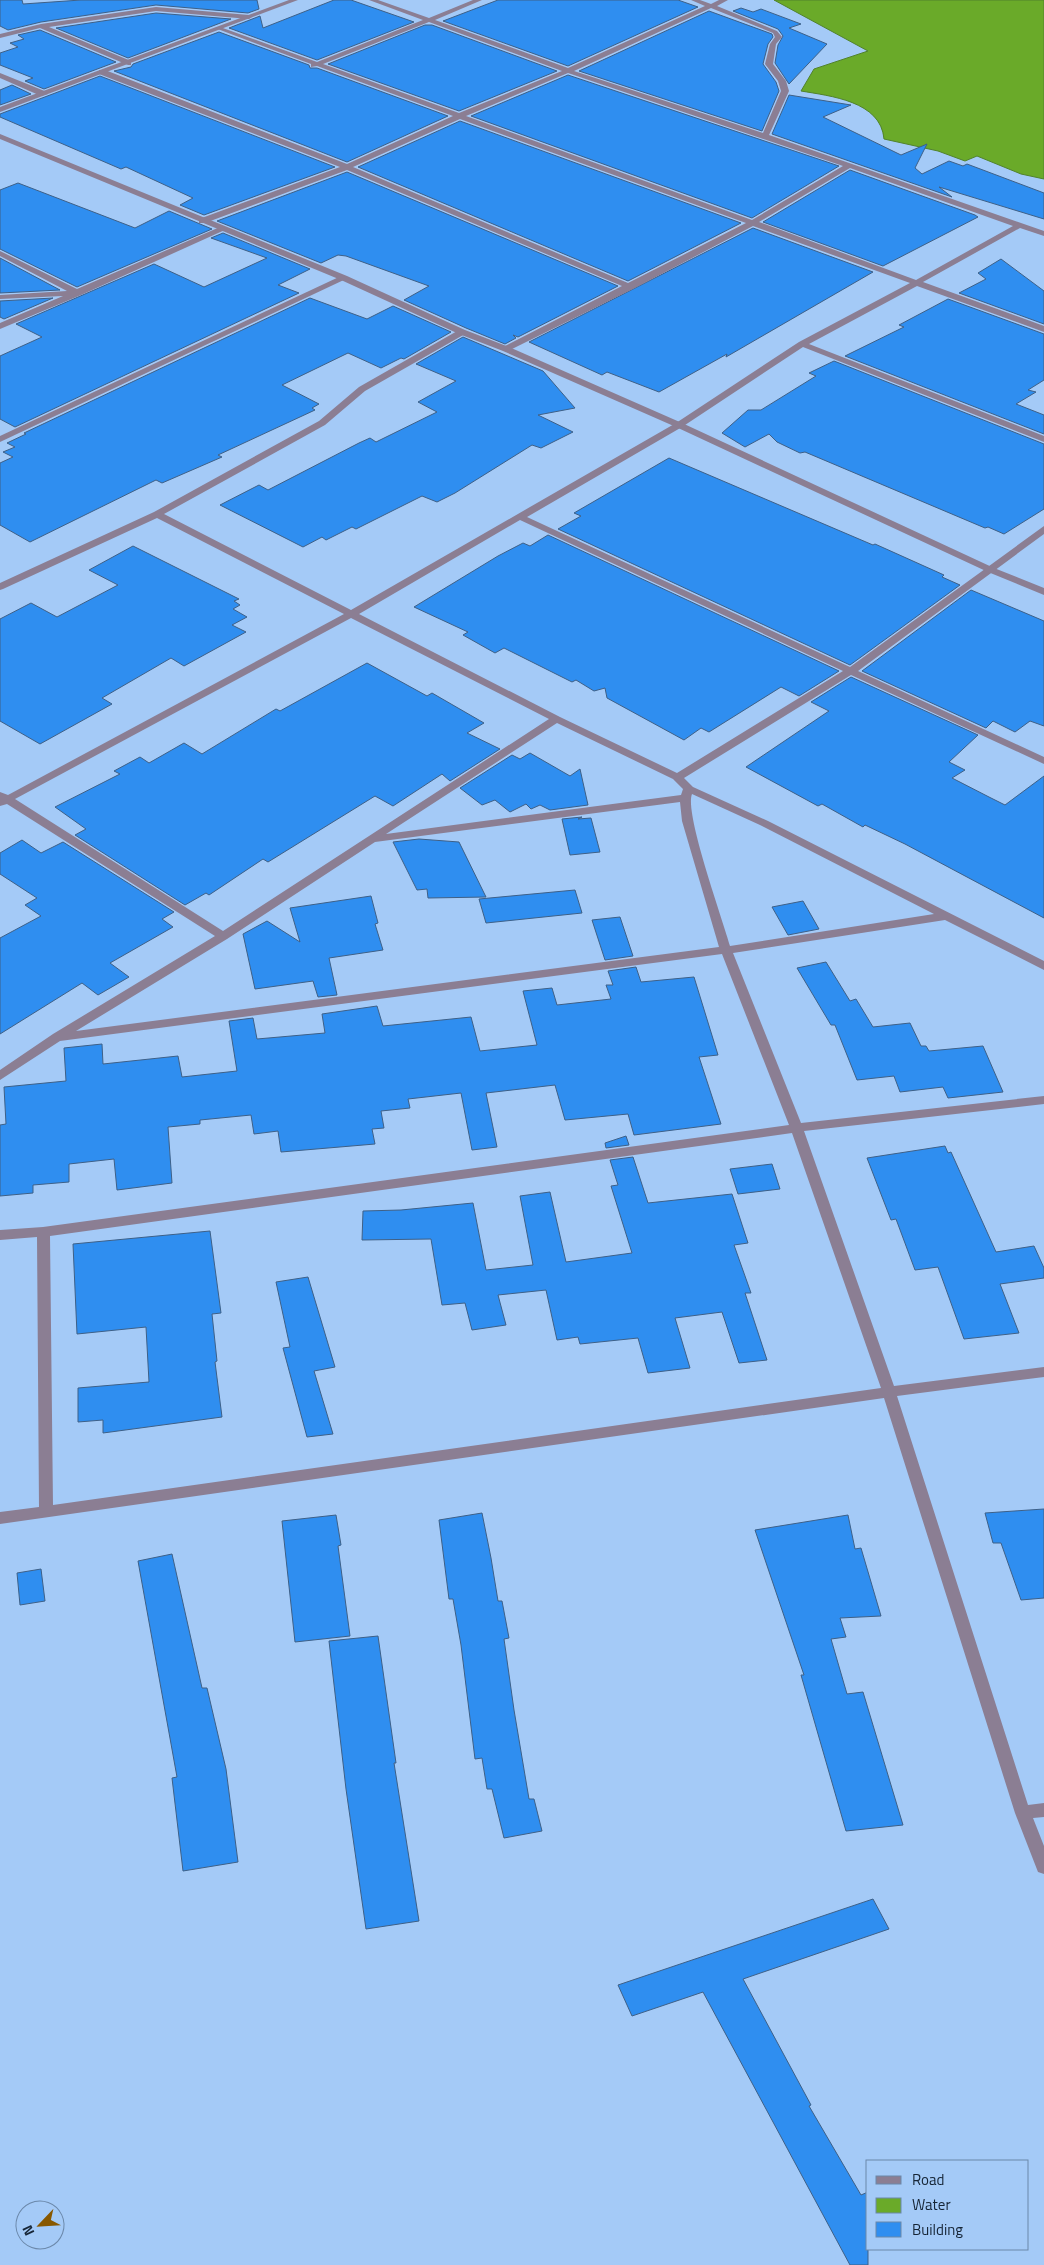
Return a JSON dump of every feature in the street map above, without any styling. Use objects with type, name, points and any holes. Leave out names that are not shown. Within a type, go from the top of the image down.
[{"type":"street","points":[[0,110],[295,0]]},
{"type":"street","points":[[372,0],[568,71],[765,136],[1044,234]]},
{"type":"street","points":[[314,65],[479,0]]},
{"type":"street","points":[[694,0],[775,32],[779,37],[773,44],[769,64],[782,81],[786,91],[765,136]]},
{"type":"street","points":[[202,221],[347,166],[459,116],[568,71],[725,0]]},
{"type":"street","points":[[0,36],[41,26],[148,10],[249,17]]},
{"type":"street","points":[[41,26],[128,63]]},
{"type":"street","points":[[218,28],[314,65],[754,222],[1044,329]]},
{"type":"street","points":[[102,72],[347,166],[630,286]]},
{"type":"street","points":[[0,75],[44,94]]},
{"type":"street","points":[[2,138],[344,278],[462,332],[506,349],[679,425],[991,570],[1044,592]]},
{"type":"street","points":[[506,349],[754,222],[848,166]]},
{"type":"street","points":[[2,799],[351,614],[518,516],[679,425],[802,344],[1018,226]]},
{"type":"street","points":[[0,326],[223,229]]},
{"type":"street","points":[[0,253],[78,293]]},
{"type":"street","points":[[0,439],[344,278]]},
{"type":"street","points":[[0,298],[78,293]]},
{"type":"street","points":[[0,587],[157,514],[322,423],[362,389],[462,332]]},
{"type":"street","points":[[802,344],[1044,439]]},
{"type":"street","points":[[157,514],[556,719],[677,777],[687,794],[687,821],[726,950],[797,1128],[889,1392],[1023,1813],[1044,1867]]},
{"type":"street","points":[[518,516],[1044,761]]},
{"type":"street","points":[[677,777],[851,672],[1044,529]]},
{"type":"street","points":[[0,1076],[57,1037],[223,936],[556,719]]},
{"type":"street","points":[[372,840],[687,794],[764,823],[1044,966]]},
{"type":"street","points":[[2,799],[223,936]]},
{"type":"street","points":[[57,1037],[726,950],[946,916]]},
{"type":"street","points":[[0,1235],[44,1232],[797,1128],[1044,1100]]},
{"type":"street","points":[[44,1232],[46,1512]]},
{"type":"street","points":[[0,1518],[889,1392],[1044,1372]]},
{"type":"street","points":[[1023,1813],[1044,1810]]},
{"type":"water","points":[[774,0],[1044,0],[1044,179],[1021,174],[977,156],[965,161],[938,151],[884,139],[881,126],[874,116],[864,108],[839,98],[801,91],[814,69],[868,51]]},
{"type":"building","points":[[0,0],[22,0],[23,4],[81,0],[257,0],[259,9],[248,13],[156,5],[41,22],[8,30],[0,26]]},
{"type":"building","points":[[334,0],[351,0],[414,22],[317,60],[229,28],[260,16],[263,28]]},
{"type":"building","points":[[498,0],[678,0],[698,7],[568,66],[443,21]]},
{"type":"building","points":[[741,8],[753,12],[761,9],[801,24],[789,28],[827,44],[789,84],[775,63],[778,45],[783,36],[778,29],[733,11]]},
{"type":"building","points":[[709,11],[772,34],[773,37],[768,44],[763,64],[776,82],[779,91],[762,131],[579,71]]},
{"type":"building","points":[[156,13],[231,19],[128,58],[56,28]]},
{"type":"building","points":[[425,25],[432,25],[557,71],[459,111],[328,64]]},
{"type":"building","points":[[40,30],[116,62],[44,89],[25,81],[33,78],[0,65],[0,53],[18,47],[10,43],[24,39],[18,35]]},
{"type":"building","points":[[219,32],[309,65],[310,68],[317,68],[448,116],[347,162],[114,71],[131,67],[133,64]]},
{"type":"building","points":[[568,75],[839,166],[752,218],[471,116]]},
{"type":"building","points":[[100,76],[335,167],[204,215],[180,205],[193,198],[126,167],[121,169],[0,117],[0,114]]},
{"type":"building","points":[[12,85],[31,94],[0,105],[0,90]]},
{"type":"building","points":[[789,95],[851,105],[823,117],[901,155],[927,144],[915,168],[922,174],[949,161],[963,166],[967,164],[1044,193],[1044,219],[939,187],[952,197],[772,134]]},
{"type":"building","points":[[460,121],[741,223],[628,281],[358,167]]},
{"type":"building","points":[[850,170],[978,217],[883,266],[763,222]]},
{"type":"building","points":[[347,172],[618,286],[518,337],[513,335],[516,338],[505,344],[404,300],[429,286],[346,256],[338,255],[321,263],[217,221]]},
{"type":"building","points":[[18,183],[135,228],[169,211],[212,229],[77,287],[0,249],[0,190]]},
{"type":"building","points":[[753,228],[873,272],[726,357],[727,354],[659,392],[607,372],[602,375],[529,342]]},
{"type":"building","points":[[223,233],[310,269],[278,285],[299,293],[15,427],[0,419],[0,356],[42,337],[16,324],[154,264],[204,287],[267,258],[211,238]]},
{"type":"building","points":[[0,258],[60,290],[0,293]]},
{"type":"building","points":[[1001,259],[1044,291],[1044,324],[959,293],[986,279],[978,273]]},
{"type":"building","points":[[53,298],[4,319],[0,317],[0,301]]},
{"type":"building","points":[[310,298],[367,319],[393,306],[451,332],[404,359],[401,358],[381,368],[348,353],[282,385],[319,404],[312,408],[315,410],[218,455],[222,457],[162,483],[156,480],[30,542],[0,525],[0,463],[13,457],[3,452],[15,447],[7,443],[26,434],[24,433]]},
{"type":"building","points":[[948,299],[1044,334],[1044,380],[1028,390],[1036,392],[1016,404],[1044,415],[1044,434],[845,356],[904,327],[899,325]]},
{"type":"building","points":[[463,337],[543,371],[575,408],[538,415],[573,432],[541,448],[532,445],[455,493],[437,502],[422,496],[356,529],[352,527],[326,540],[322,537],[303,547],[220,505],[259,485],[268,490],[359,443],[370,438],[376,442],[437,412],[418,402],[456,381],[416,364]]},
{"type":"building","points":[[834,361],[1044,444],[1044,509],[1004,534],[988,527],[985,528],[805,452],[800,453],[777,442],[769,434],[745,447],[722,433],[748,410],[761,410],[816,376],[809,373]]},
{"type":"building","points":[[669,458],[873,545],[875,544],[944,575],[942,577],[960,585],[850,665],[558,529],[581,516],[574,513]]},
{"type":"building","points":[[548,535],[839,671],[799,696],[781,687],[709,732],[701,728],[684,740],[607,698],[605,688],[594,691],[576,680],[572,682],[504,648],[495,653],[463,635],[468,632],[414,607],[498,556],[523,543],[530,546]]},
{"type":"building","points":[[133,546],[239,599],[234,601],[240,605],[233,609],[247,617],[232,625],[246,632],[184,666],[171,658],[102,698],[112,704],[40,744],[0,721],[0,619],[31,603],[57,617],[118,585],[89,570]]},
{"type":"building","points":[[971,590],[1044,621],[1044,726],[1030,721],[1015,732],[993,721],[986,728],[862,671]]},
{"type":"building","points":[[367,663],[427,696],[432,693],[484,723],[467,733],[500,749],[450,781],[442,774],[393,806],[375,796],[268,862],[263,859],[209,895],[206,893],[185,905],[75,835],[86,829],[55,807],[120,774],[114,771],[140,757],[149,763],[184,743],[202,754],[276,709],[280,711]]},
{"type":"building","points":[[851,677],[978,735],[949,762],[965,770],[952,778],[989,797],[1005,805],[1044,776],[1044,918],[905,844],[865,825],[863,827],[822,804],[818,806],[746,767],[829,711],[811,702]]},
{"type":"building","points":[[530,753],[570,776],[580,769],[588,805],[550,810],[540,805],[531,809],[526,804],[510,812],[495,800],[482,805],[460,788],[512,755],[520,759]]},
{"type":"building","points":[[582,817],[578,819],[591,818],[600,852],[570,855],[562,819]]},
{"type":"building","points":[[419,839],[459,842],[486,897],[428,898],[427,889],[417,890],[393,842]]},
{"type":"building","points":[[22,840],[41,853],[63,842],[174,912],[162,919],[173,927],[110,963],[129,977],[98,995],[82,983],[0,1034],[0,938],[41,916],[25,905],[37,898],[0,874],[0,853]]},
{"type":"building","points":[[575,890],[582,913],[486,923],[479,899]]},
{"type":"building","points":[[371,896],[378,923],[375,924],[383,950],[329,958],[337,995],[318,997],[313,981],[255,989],[243,934],[267,921],[300,942],[290,908]]},
{"type":"building","points":[[803,901],[819,929],[788,935],[772,907]]},
{"type":"building","points":[[620,917],[633,956],[605,960],[592,920]]},
{"type":"building","points":[[826,962],[850,1001],[856,999],[873,1027],[910,1023],[921,1046],[926,1046],[929,1051],[983,1046],[1003,1092],[948,1098],[943,1087],[900,1092],[894,1076],[857,1080],[835,1025],[831,1025],[797,968]]},
{"type":"building","points":[[636,967],[641,982],[694,977],[718,1055],[699,1057],[721,1124],[634,1135],[628,1114],[565,1120],[555,1085],[486,1093],[497,1147],[472,1150],[461,1093],[408,1099],[410,1108],[381,1111],[384,1128],[372,1129],[375,1144],[281,1152],[278,1131],[254,1134],[251,1115],[200,1120],[200,1124],[168,1127],[172,1183],[117,1190],[114,1159],[69,1164],[69,1182],[33,1185],[33,1193],[0,1196],[0,1125],[6,1124],[4,1087],[66,1081],[64,1048],[102,1044],[103,1064],[178,1056],[182,1077],[237,1071],[229,1021],[253,1018],[257,1039],[325,1033],[322,1014],[377,1006],[383,1026],[471,1017],[480,1051],[537,1045],[523,991],[552,988],[557,1005],[611,999],[606,985],[613,985],[608,971]]},
{"type":"building","points":[[626,1136],[629,1145],[606,1148],[605,1143]]},
{"type":"building","points":[[945,1146],[948,1153],[951,1152],[996,1252],[1034,1246],[1044,1268],[1044,1278],[1000,1284],[1019,1333],[964,1339],[938,1267],[915,1270],[896,1219],[891,1220],[867,1158]]},
{"type":"building","points":[[633,1157],[648,1203],[732,1194],[748,1243],[734,1245],[751,1293],[745,1293],[767,1360],[739,1363],[722,1312],[675,1318],[690,1368],[648,1373],[638,1338],[580,1344],[578,1337],[557,1340],[546,1290],[498,1295],[506,1325],[472,1330],[465,1303],[442,1305],[431,1239],[362,1240],[363,1211],[401,1210],[473,1203],[486,1270],[533,1265],[520,1196],[550,1192],[566,1262],[632,1253],[611,1186],[618,1185],[610,1160]]},
{"type":"building","points":[[772,1164],[780,1189],[738,1194],[730,1169]]},
{"type":"building","points":[[210,1231],[221,1313],[212,1314],[217,1361],[215,1362],[222,1417],[103,1433],[103,1420],[78,1422],[78,1388],[149,1382],[146,1327],[77,1334],[73,1244]]},
{"type":"building","points":[[308,1277],[335,1367],[314,1371],[333,1434],[307,1437],[283,1348],[290,1347],[276,1282]]},
{"type":"building","points":[[1044,1509],[1044,1598],[1021,1600],[1001,1543],[993,1543],[985,1513]]},
{"type":"building","points":[[482,1513],[498,1601],[502,1601],[509,1638],[504,1639],[529,1799],[534,1799],[542,1831],[504,1838],[492,1789],[487,1789],[482,1758],[475,1759],[461,1645],[453,1599],[449,1599],[439,1520]]},
{"type":"building","points":[[336,1515],[341,1545],[338,1546],[350,1636],[295,1642],[282,1521]]},
{"type":"building","points":[[848,1515],[855,1549],[861,1548],[881,1616],[840,1618],[846,1637],[831,1639],[847,1694],[863,1692],[903,1825],[846,1831],[801,1675],[804,1675],[755,1530]]},
{"type":"building","points":[[172,1554],[202,1688],[207,1688],[226,1769],[238,1862],[183,1871],[172,1778],[177,1777],[138,1561]]},
{"type":"building","points":[[41,1569],[45,1601],[20,1605],[17,1573]]},
{"type":"building","points":[[378,1636],[396,1763],[394,1763],[419,1921],[366,1929],[346,1789],[329,1641]]},
{"type":"building","points":[[873,1899],[889,1929],[743,1979],[811,2105],[809,2106],[861,2195],[866,2193],[866,2250],[868,2250],[868,2265],[850,2265],[703,1992],[632,2016],[618,1985]]}]
